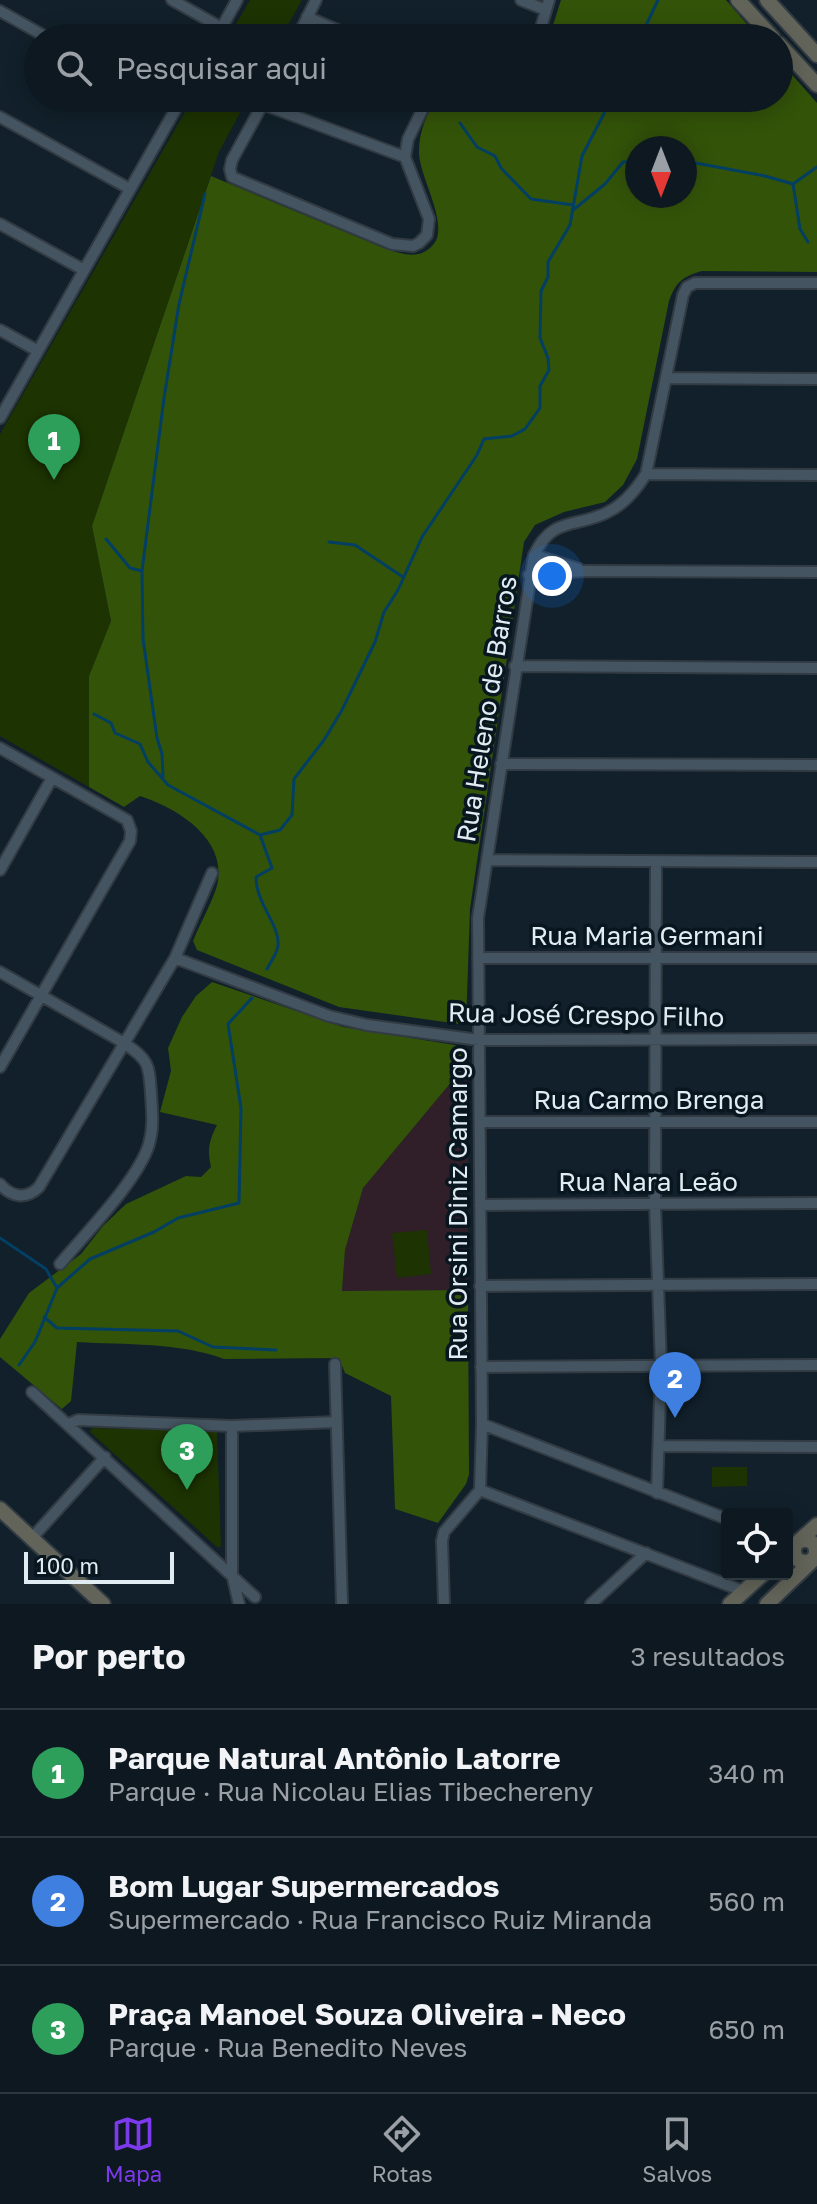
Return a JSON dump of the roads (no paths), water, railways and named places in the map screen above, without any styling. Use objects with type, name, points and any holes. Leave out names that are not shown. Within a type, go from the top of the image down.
[{"type":"main road","points":[[738,0],[760,24]]},
{"type":"main road","points":[[767,0],[789,24]]},
{"type":"main road","points":[[793,29],[817,55]]},
{"type":"main road","points":[[793,59],[817,85]]},
{"type":"main road","points":[[0,1509],[103,1604]]},
{"type":"main road","points":[[793,1546],[817,1525]]},
{"type":"main road","points":[[773,1602],[815,1559],[813,1543],[793,1548]]},
{"type":"main road","points":[[793,1552],[798,1561],[815,1559]]},
{"type":"main road","points":[[730,1604],[756,1580]]},
{"type":"street","points":[[172,0],[206,24]]},
{"type":"street","points":[[224,24],[237,0]]},
{"type":"street","points":[[304,24],[316,0]]},
{"type":"street","points":[[521,0],[548,5]]},
{"type":"street","points":[[0,11],[24,24]]},
{"type":"street","points":[[307,17],[323,24]]},
{"type":"street","points":[[0,418],[174,112]]},
{"type":"street","points":[[258,112],[232,160],[231,174],[237,181],[392,244],[413,246],[427,235],[429,219],[405,157],[408,139],[421,112]]},
{"type":"street","points":[[292,112],[405,157]]},
{"type":"street","points":[[0,117],[130,189]]},
{"type":"street","points":[[0,224],[84,270]]},
{"type":"street","points":[[817,283],[695,283],[687,287],[646,474],[817,475]]},
{"type":"street","points":[[0,330],[38,351]]},
{"type":"street","points":[[666,378],[817,379]]},
{"type":"street","name":"Rua Heleno de Barros","points":[[478,918],[534,555],[545,536],[553,530],[606,513],[630,496],[646,474]]},
{"type":"street","points":[[534,555],[585,571]]},
{"type":"street","points":[[529,575],[585,571],[817,572]]},
{"type":"street","points":[[515,666],[817,668]]},
{"type":"street","points":[[0,748],[127,820],[131,831],[130,841],[0,1067]]},
{"type":"street","points":[[501,764],[817,765]]},
{"type":"street","points":[[1,864],[52,778]]},
{"type":"street","points":[[487,860],[817,862]]},
{"type":"street","points":[[656,862],[655,1204],[661,1365],[657,1493]]},
{"type":"street","points":[[0,1184],[7,1192],[25,1196],[39,1187],[175,958],[212,873]]},
{"type":"street","name":"Rua Orsini Diniz Camargo","points":[[478,918],[480,1490]]},
{"type":"street","name":"Rua José Crespo Filho","points":[[175,958],[329,1016],[367,1025],[479,1040],[817,1039]]},
{"type":"street","name":"Rua Maria Germani","points":[[478,958],[817,958]]},
{"type":"street","points":[[0,972],[124,1043],[147,1062],[153,1123],[149,1146],[125,1187],[60,1264]]},
{"type":"street","name":"Rua Carmo Brenga","points":[[480,1122],[817,1122]]},
{"type":"street","name":"Rua Nara Leão","points":[[480,1205],[817,1203]]},
{"type":"street","points":[[480,1286],[817,1284]]},
{"type":"street","points":[[335,1364],[342,1604]]},
{"type":"street","points":[[481,1367],[817,1365]]},
{"type":"street","points":[[32,1392],[259,1601]]},
{"type":"street","points":[[69,1424],[78,1420],[232,1426],[336,1422]]},
{"type":"street","points":[[482,1424],[721,1517]]},
{"type":"street","points":[[232,1426],[232,1574],[240,1604],[248,1597],[259,1601]]},
{"type":"street","points":[[659,1446],[817,1447]]},
{"type":"street","points":[[32,1538],[105,1457]]},
{"type":"street","points":[[444,1604],[444,1532],[480,1490],[743,1591]]},
{"type":"street","points":[[591,1604],[646,1553]]},
{"type":"waterway","points":[[647,24],[658,0]]},
{"type":"waterway","points":[[267,969],[277,951],[278,937],[257,887],[256,877],[272,868],[260,835],[280,830],[292,815],[294,779],[342,710],[375,642],[384,612],[398,590],[422,537],[477,455],[484,439],[512,436],[525,429],[540,408],[540,386],[549,370],[540,338],[541,291],[548,277],[548,262],[570,225],[582,156],[605,112]]},
{"type":"waterway","points":[[460,123],[477,147],[495,156],[501,168],[531,199],[573,205]]},
{"type":"waterway","points":[[572,211],[605,184],[625,162]]},
{"type":"waterway","points":[[697,163],[793,184],[800,229],[808,242]]},
{"type":"waterway","points":[[793,184],[817,167]]},
{"type":"waterway","points":[[163,777],[143,639],[142,571],[179,304],[205,194]]},
{"type":"waterway","points":[[106,539],[130,568],[142,571]]},
{"type":"waterway","points":[[329,542],[355,545],[403,577]]},
{"type":"waterway","points":[[94,714],[111,723],[115,733],[140,744],[148,762],[168,785],[260,835]]},
{"type":"waterway","points":[[19,1365],[35,1342],[57,1288],[90,1259],[154,1232],[178,1218],[239,1203],[241,1108],[228,1024],[252,998]]},
{"type":"waterway","points":[[0,1238],[46,1269],[57,1288]]},
{"type":"waterway","points":[[44,1317],[57,1328],[178,1331],[213,1347],[276,1350]]},
{"type":"place","name":"Parque Natural Antônio Latorre","points":[[54,480]]},
{"type":"place","name":"Bom Lugar Supermercados","points":[[675,1418]]},
{"type":"place","name":"Praça Manoel Souza Oliveira - Neco","points":[[187,1490]]}]
